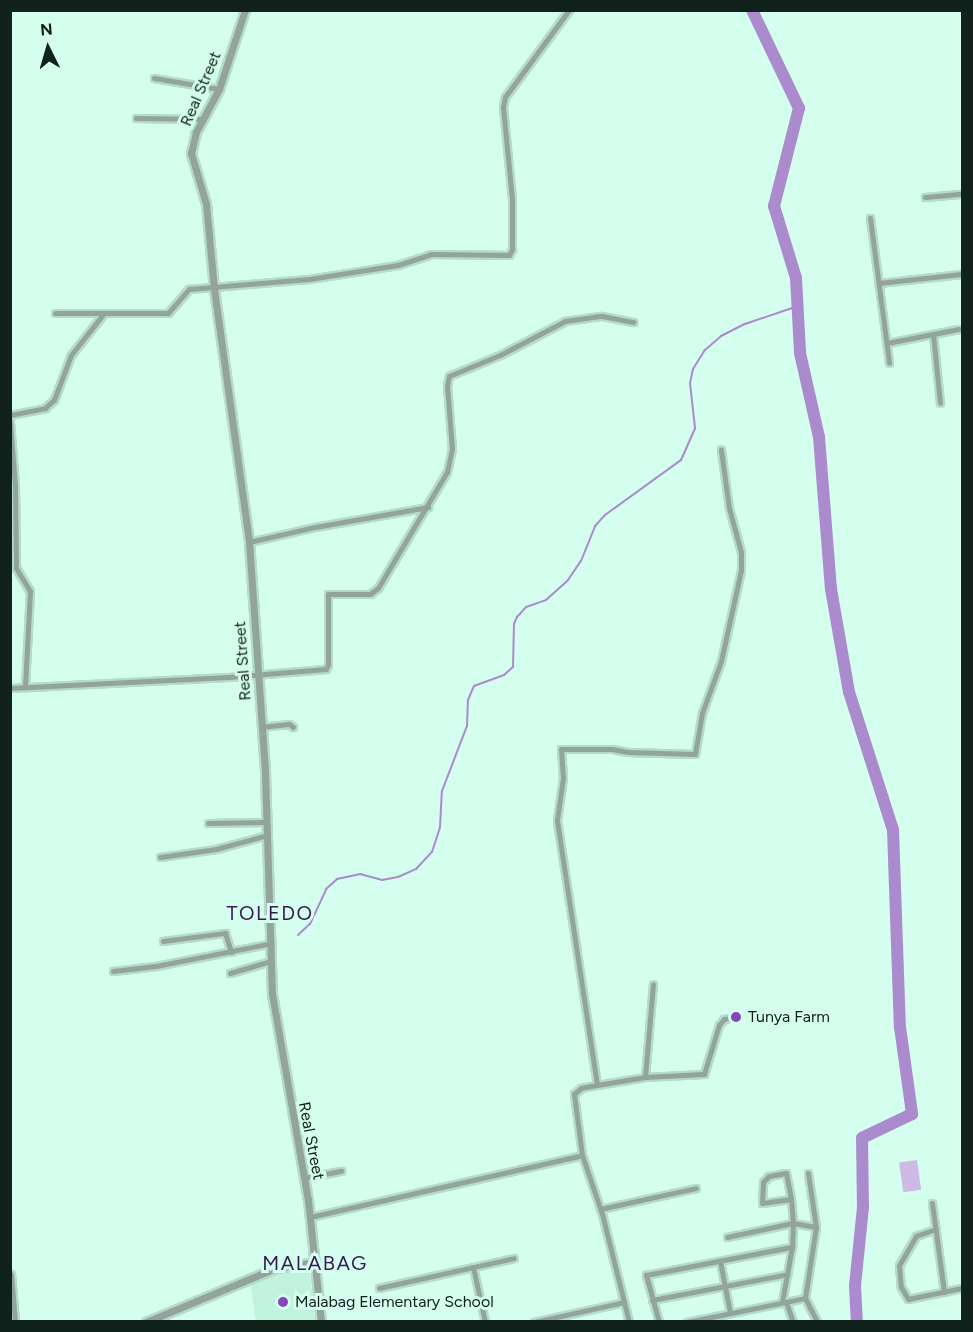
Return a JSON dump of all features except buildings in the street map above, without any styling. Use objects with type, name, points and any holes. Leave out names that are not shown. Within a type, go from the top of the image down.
[{"type":"street","name":"Real Street","points":[[245,10],[219,89],[203,119],[191,153],[206,204],[214,289],[249,542],[268,835],[275,1020],[310,1217],[321,1322]]},
{"type":"street","points":[[55,313],[168,313],[189,289],[214,289],[366,271],[398,265],[431,254],[509,255],[512,249],[512,199],[503,107],[506,97],[569,10]]},
{"type":"street","points":[[154,78],[219,89]]},
{"type":"street","points":[[136,118],[203,119]]},
{"type":"street","points":[[925,197],[963,195]]},
{"type":"street","points":[[870,218],[889,363]]},
{"type":"street","points":[[879,283],[963,274]]},
{"type":"street","points":[[10,415],[45,408],[54,400],[71,355],[104,312]]},
{"type":"street","points":[[10,688],[182,680],[328,667],[328,594],[374,592],[428,507],[447,472],[453,449],[447,386],[449,376],[500,355],[565,321],[602,316],[633,322]]},
{"type":"street","points":[[887,343],[959,329]]},
{"type":"street","points":[[933,334],[940,403]]},
{"type":"street","points":[[10,422],[15,486],[16,568],[30,591],[25,687]]},
{"type":"street","points":[[597,1085],[557,820],[563,778],[561,749],[612,749],[628,752],[695,754],[702,713],[721,662],[741,570],[741,552],[729,508],[721,450]]},
{"type":"street","points":[[249,542],[315,527],[428,507]]},
{"type":"street","points":[[261,727],[289,724],[293,727]]},
{"type":"street","points":[[208,823],[267,822]]},
{"type":"street","points":[[159,857],[207,850],[268,835]]},
{"type":"street","points":[[163,941],[225,933],[231,951]]},
{"type":"street","points":[[113,971],[272,943]]},
{"type":"street","points":[[230,972],[271,961]]},
{"type":"street","points":[[645,1077],[653,984]]},
{"type":"street","points":[[629,1322],[600,1209],[582,1155],[574,1094],[581,1088],[645,1077],[705,1074],[718,1025],[724,1019],[735,1017]]},
{"type":"street","points":[[310,1217],[582,1155]]},
{"type":"street","points":[[304,1178],[341,1171]]},
{"type":"street","points":[[791,1199],[762,1203],[763,1182],[769,1176],[786,1173],[791,1199],[793,1223],[784,1302],[793,1322]]},
{"type":"street","points":[[808,1173],[816,1227],[805,1298],[817,1322]]},
{"type":"street","points":[[600,1209],[696,1188]]},
{"type":"street","points":[[932,1203],[944,1292]]},
{"type":"street","points":[[727,1237],[793,1223],[816,1227]]},
{"type":"street","points":[[936,1229],[916,1236],[899,1266],[901,1287],[908,1299],[963,1287]]},
{"type":"street","points":[[659,1322],[646,1275],[792,1247]]},
{"type":"street","points":[[379,1288],[514,1258]]},
{"type":"street","points":[[720,1261],[730,1313]]},
{"type":"street","points":[[146,1322],[276,1268],[315,1262]]},
{"type":"street","points":[[473,1267],[485,1322]]},
{"type":"street","points":[[11,1274],[15,1322]]},
{"type":"street","points":[[652,1300],[788,1274]]},
{"type":"street","points":[[687,1322],[805,1298]]},
{"type":"street","points":[[534,1322],[624,1302]]},
{"type":"shaded area","points":[[917,1160],[921,1190],[903,1192],[899,1163]]},
{"type":"shaded area","name":"Malabag Elementary School","points":[[299,1268],[310,1274],[315,1321],[256,1321],[250,1282],[276,1272]]},
{"type":"waterway","points":[[752,10],[799,108],[774,206],[796,278],[800,353],[819,437],[831,589],[849,692],[893,830],[900,1027],[912,1114],[862,1138],[863,1207],[855,1286],[857,1322]]},
{"type":"waterway","points":[[298,935],[310,924],[326,889],[337,879],[360,874],[382,880],[398,877],[416,869],[432,852],[440,827],[442,791],[467,726],[468,700],[474,686],[504,675],[513,667],[514,624],[517,617],[526,607],[546,600],[568,580],[581,561],[595,526],[605,515],[681,460],[695,428],[690,383],[693,369],[705,350],[721,336],[745,324],[798,306]]},
{"type":"place","name":"Tunya Farm","points":[[736,1017]]},
{"type":"place","name":"Malabag Elementary School","points":[[283,1302]]},
{"type":"district","name":"TOLEDO","points":[[270,913]]},
{"type":"district","name":"MALABAG","points":[[315,1263]]}]
